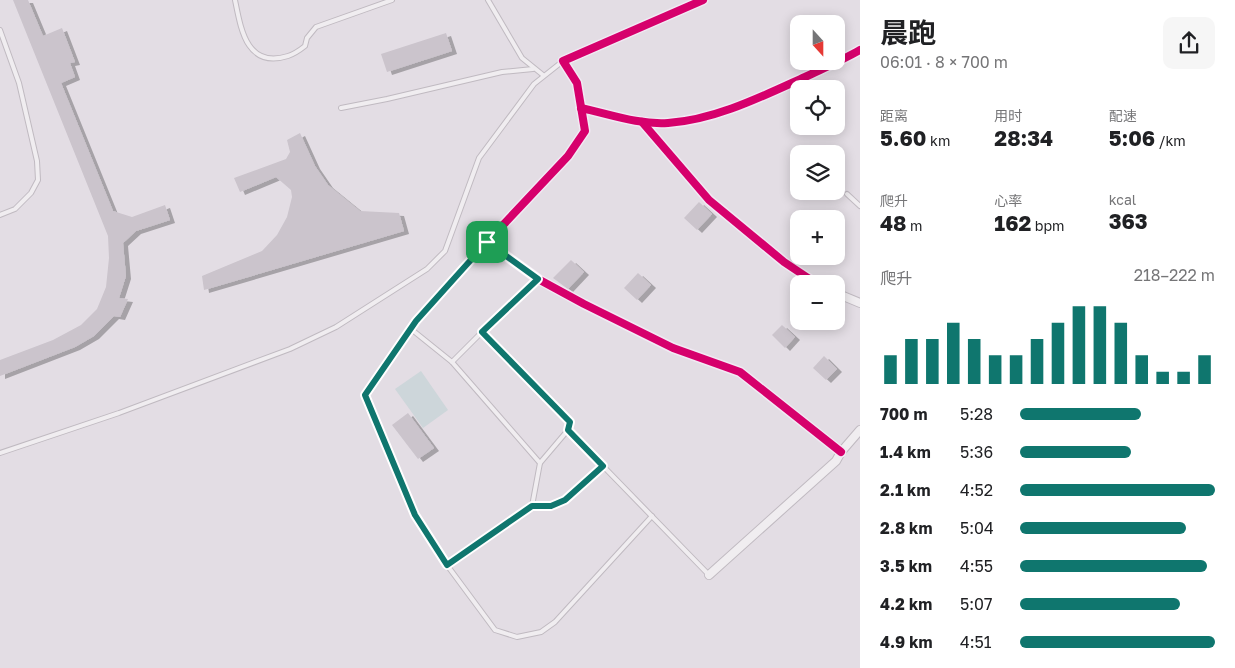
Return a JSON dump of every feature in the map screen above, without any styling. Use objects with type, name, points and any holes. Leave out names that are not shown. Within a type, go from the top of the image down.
[{"type":"street","points":[[703,0],[563,61],[576,83],[584,131],[568,156],[487,242],[538,279],[673,348],[740,372],[841,452]]},
{"type":"street","points":[[581,105],[642,122],[667,123],[686,120],[718,112],[786,86],[860,50]]},
{"type":"street","points":[[642,122],[709,200],[784,262],[804,275]]},
{"type":"street","points":[[845,297],[860,303]]},
{"type":"street","points":[[709,575],[836,461],[841,452],[860,430]]},
{"type":"lane","points":[[235,0],[242,32],[254,53],[267,58],[288,56],[305,46],[307,38],[316,27],[392,0]]},
{"type":"lane","points":[[488,0],[522,58],[543,76]]},
{"type":"lane","points":[[0,30],[19,83],[37,161],[38,180],[31,193],[15,209],[0,216]]},
{"type":"lane","points":[[0,453],[119,413],[290,349],[336,327],[427,269],[445,251],[479,158],[534,84],[563,61]]},
{"type":"lane","points":[[341,108],[502,72],[533,69]]},
{"type":"lane","points":[[847,194],[860,206]]},
{"type":"lane","points":[[487,242],[411,329],[365,395],[415,515],[447,565],[495,630],[517,637],[541,632],[555,622],[652,516]]},
{"type":"lane","points":[[452,362],[538,279]]},
{"type":"lane","points":[[411,329],[452,362],[540,463]]},
{"type":"lane","points":[[482,332],[570,422],[568,430],[540,463],[532,506]]},
{"type":"lane","points":[[568,430],[709,575]]},
{"type":"lane","points":[[447,565],[532,506],[551,506],[565,500],[603,466]]},
{"type":"shaded area","points":[[421,371],[448,410],[423,428],[395,389]]},
{"type":"building","points":[[13,0],[28,0],[43,36],[62,28],[75,62],[70,63],[75,77],[61,83],[113,211],[132,217],[165,205],[170,220],[136,231],[123,243],[126,276],[119,298],[128,299],[120,317],[114,316],[94,336],[75,347],[0,376],[0,360],[53,340],[81,325],[97,309],[106,287],[109,258],[108,236]]},
{"type":"building","points":[[446,33],[452,51],[387,72],[381,54]]},
{"type":"building","points":[[300,133],[315,166],[328,185],[360,211],[399,213],[404,231],[204,290],[202,276],[262,251],[277,235],[287,217],[292,197],[291,190],[276,177],[240,192],[234,178],[286,159],[290,152],[287,140]]},
{"type":"building","points":[[699,202],[712,214],[697,230],[684,218]]},
{"type":"building","points":[[571,260],[584,272],[568,289],[553,278]]},
{"type":"building","points":[[638,273],[651,285],[637,300],[624,288]]},
{"type":"building","points":[[782,325],[795,337],[785,348],[772,335]]},
{"type":"building","points":[[824,356],[837,369],[826,380],[813,368]]},
{"type":"building","points":[[408,413],[434,448],[418,459],[392,425]]},
{"type":"cycle path","points":[[703,0],[563,61],[577,83],[585,131],[568,156],[487,242],[538,279],[584,304],[673,348],[740,372],[841,452]]},
{"type":"cycle path","points":[[581,108],[646,122],[668,123],[686,121],[721,112],[756,99],[860,50]]},
{"type":"cycle path","points":[[642,122],[709,200],[784,262],[804,275]]},
{"type":"route","points":[[487,242],[538,279],[482,332],[570,422],[568,430],[603,466],[565,500],[551,506],[532,506],[447,565],[415,515],[365,395],[416,321],[487,242]]}]
